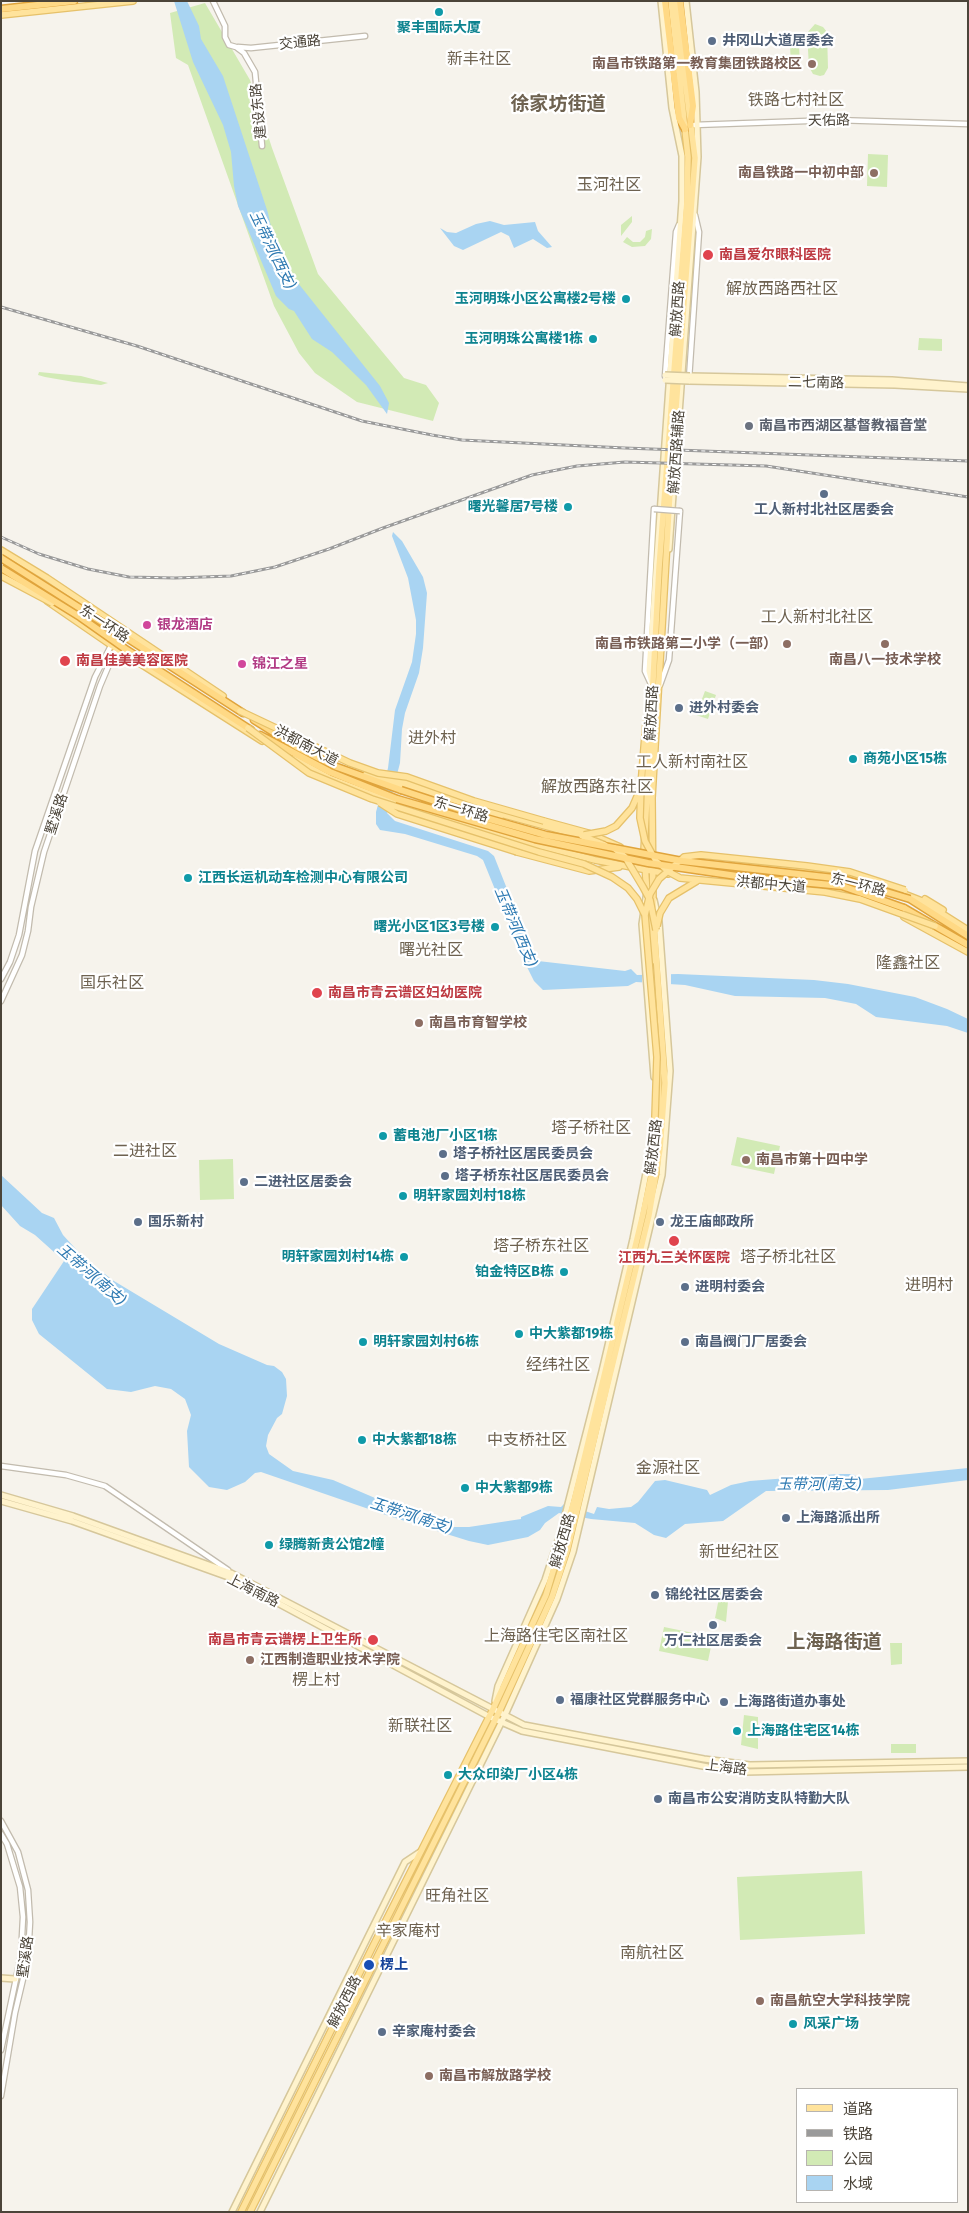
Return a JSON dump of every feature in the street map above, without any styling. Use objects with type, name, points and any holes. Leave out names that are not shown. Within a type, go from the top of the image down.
[{"type":"highway","points":[[1,7],[43,1]]},
{"type":"highway","points":[[1,7],[74,1]]},
{"type":"highway","points":[[663,1],[678,118],[691,126],[692,106],[680,1]]},
{"type":"highway","name":"东一环路","points":[[1,558],[297,747],[337,767],[426,800],[546,835],[682,861],[843,879],[910,899],[968,936]]},
{"type":"highway","name":"东一环路","points":[[1,570],[80,617],[248,728],[330,772],[374,790],[454,817],[535,839],[648,863],[737,876],[842,886],[904,908],[968,945]]},
{"type":"main road","points":[[1,15],[133,1]]},
{"type":"main road","name":"解放西路辅路","points":[[656,689],[649,671],[682,194],[682,156],[672,108],[663,1]]},
{"type":"main road","name":"解放西路","points":[[670,1],[691,126]]},
{"type":"main road","name":"解放西路","points":[[648,871],[651,852],[656,689],[690,181],[691,169],[695,158],[675,1]]},
{"type":"main road","name":"解放西路辅路","points":[[656,689],[696,215],[698,157],[691,126],[696,92],[686,1]]},
{"type":"main road","points":[[682,156],[691,169],[698,157]]},
{"type":"main road","points":[[682,194],[690,181]]},
{"type":"main road","points":[[690,181],[696,193]]},
{"type":"main road","name":"二七南路","points":[[665,377],[968,388]]},
{"type":"main road","name":"洪都南大道","points":[[1,550],[130,633],[154,651],[258,719]]},
{"type":"main road","name":"洪都南大道","points":[[1,570],[117,649],[266,743],[329,778],[370,796],[487,832],[648,871]]},
{"type":"main road","points":[[1,576],[80,617]]},
{"type":"main road","name":"解放西路","points":[[499,1712],[546,1595],[564,1530],[577,1501],[649,1215],[656,1180],[665,1083],[648,871],[644,851],[652,712],[656,689]]},
{"type":"main road","points":[[240,711],[402,786],[478,812],[547,832],[651,852]]},
{"type":"main road","points":[[652,712],[646,723],[640,818],[645,841],[656,861],[669,872],[680,878],[697,881],[825,892],[860,898],[935,926]]},
{"type":"main road","points":[[248,728],[310,773],[370,796],[539,852],[584,864],[612,877],[628,888],[645,915]]},
{"type":"main road","points":[[379,776],[407,777],[474,802],[588,832],[620,847]]},
{"type":"main road","points":[[379,776],[468,805],[582,836],[616,849],[626,857],[650,900],[656,930],[663,1007],[663,1043]]},
{"type":"main road","points":[[582,836],[594,835],[616,826],[632,808],[642,785]]},
{"type":"main road","points":[[370,796],[397,814],[516,852],[589,871],[624,866]]},
{"type":"main road","name":"洪都中大道","points":[[651,852],[710,862],[850,875],[922,901],[968,928]]},
{"type":"main road","points":[[644,1214],[655,1118],[657,1057],[645,915],[650,894],[659,879],[684,857],[701,855],[850,872],[905,890],[932,902],[968,928]]},
{"type":"main road","name":"洪都中大道","points":[[648,871],[846,893],[871,900],[968,952]]},
{"type":"main road","points":[[656,930],[660,913],[670,898],[697,881]]},
{"type":"main road","points":[[577,1501],[662,1175],[670,1071],[657,996],[654,964],[659,922],[649,892]]},
{"type":"main road","points":[[260,2212],[501,1722],[499,1712],[557,1599],[574,1552],[580,1523],[577,1501],[602,1370],[647,1170],[654,1090],[657,996]]},
{"type":"main road","name":"解放西路","points":[[241,2212],[420,1852],[492,1718],[499,1712],[552,1597],[574,1526],[577,1501],[653,1168],[658,1118],[659,1053],[657,996]]},
{"type":"main road","name":"上海南路","points":[[1,1495],[73,1516],[231,1572],[499,1712]]},
{"type":"main road","name":"上海南路","points":[[1,1501],[72,1521],[231,1578],[492,1718]]},
{"type":"main road","name":"上海路","points":[[499,1712],[524,1725],[704,1760],[750,1765],[968,1761]]},
{"type":"main road","name":"解放西路","points":[[250,2212],[492,1718]]},
{"type":"main road","name":"上海路","points":[[492,1718],[522,1732],[708,1767],[745,1772],[968,1767]]},
{"type":"main road","points":[[232,2212],[404,1862],[420,1852]]},
{"type":"main road","points":[[1,1978],[15,1979]]},
{"type":"street","name":"建设东路","points":[[213,1],[225,26],[225,37],[229,45],[234,46],[244,54],[255,72],[262,146]]},
{"type":"street","name":"交通路","points":[[234,46],[251,48],[366,36]]},
{"type":"street","name":"天佑路","points":[[691,126],[836,120],[968,124]]},
{"type":"street","name":"解放西路辅路","points":[[689,379],[698,232],[696,215]]},
{"type":"street","name":"解放西路辅路","points":[[665,377],[676,232],[681,219]]},
{"type":"street","points":[[654,509],[680,511],[669,660],[656,689],[645,671],[654,509]]},
{"type":"street","name":"墅溪路","points":[[1,979],[19,935],[35,851],[95,677],[120,627]]},
{"type":"street","name":"墅溪路","points":[[1,1001],[22,956],[44,852],[100,686],[117,649],[130,633]]},
{"type":"street","name":"上海南路","points":[[1,1466],[66,1475],[105,1486],[231,1572]]},
{"type":"street","name":"墅溪路","points":[[1,1821],[18,1852],[28,1890],[30,1922],[28,1958],[15,2013],[1,2096]]},
{"type":"street","name":"墅溪路","points":[[1,1834],[7,1844],[20,1887],[22,1907],[21,1955],[1,2050]]},
{"type":"green space","points":[[205,3],[250,80],[272,148],[318,274],[404,378],[426,385],[439,403],[433,421],[357,402],[315,373],[299,353],[274,306],[188,65],[176,58],[170,13]]},
{"type":"green space","points":[[815,24],[823,27],[827,32],[828,68],[824,75],[820,76],[813,74],[809,67],[807,33]]},
{"type":"green space","points":[[799,45],[800,64],[791,64],[790,46]]},
{"type":"green space","points":[[868,154],[888,155],[887,187],[867,186]]},
{"type":"green space","points":[[632,216],[632,222],[621,236],[621,225]]},
{"type":"green space","points":[[652,229],[651,239],[645,246],[632,247],[623,242],[627,237],[633,242],[640,242],[645,237],[646,231]]},
{"type":"green space","points":[[919,338],[942,339],[942,351],[918,350]]},
{"type":"green space","points":[[39,372],[81,376],[108,383],[101,385],[74,382],[38,375]]},
{"type":"green space","points":[[705,691],[716,695],[708,719],[696,715]]},
{"type":"green space","points":[[737,1137],[780,1146],[774,1174],[731,1165]]},
{"type":"green space","points":[[233,1159],[234,1199],[200,1200],[199,1160]]},
{"type":"green space","points":[[721,1588],[729,1591],[726,1622],[715,1618]]},
{"type":"green space","points":[[664,1627],[713,1637],[708,1661],[659,1651]]},
{"type":"green space","points":[[890,1643],[902,1643],[902,1664],[891,1665]]},
{"type":"green space","points":[[744,1715],[758,1717],[758,1749],[741,1745]]},
{"type":"green space","points":[[891,1744],[916,1744],[916,1753],[891,1753]]},
{"type":"green space","points":[[862,1871],[865,1934],[740,1940],[737,1877]]},
{"type":"water","name":"玉带河(西支)","points":[[174,1],[187,1],[199,26],[201,39],[223,76],[268,213],[275,245],[286,268],[380,386],[389,403],[387,414],[366,385],[332,352],[312,339],[294,311],[289,309],[276,296],[238,206],[231,152],[223,125],[193,62]]},
{"type":"water","points":[[490,221],[504,225],[535,222],[538,231],[552,247],[547,248],[533,239],[514,248],[509,236],[501,232],[463,250],[454,246],[440,228],[447,232],[456,233],[476,224]]},
{"type":"water","name":"玉带河(西支)","points":[[393,532],[402,541],[423,577],[427,593],[419,673],[405,713],[400,763],[387,813],[395,821],[488,851],[494,856],[534,957],[538,961],[625,971],[631,969],[637,975],[678,974],[814,980],[848,984],[915,997],[947,1009],[968,1019],[968,1033],[947,1026],[876,1017],[856,1004],[825,998],[735,996],[685,985],[636,982],[628,986],[543,990],[534,981],[525,963],[483,860],[477,856],[405,834],[380,830],[376,824],[376,812],[388,768],[395,710],[412,662],[416,634],[416,620],[408,578],[392,536]]},
{"type":"water","name":"玉带河(南支)","points":[[1,1175],[42,1213],[54,1218],[63,1235],[84,1258],[114,1281],[219,1344],[267,1365],[274,1366],[282,1372],[286,1379],[287,1396],[282,1414],[277,1418],[268,1435],[266,1446],[269,1454],[293,1471],[333,1480],[375,1498],[377,1496],[398,1509],[442,1527],[469,1527],[521,1519],[521,1517],[548,1506],[561,1507],[564,1504],[594,1514],[597,1507],[609,1509],[631,1507],[638,1502],[655,1481],[665,1480],[707,1490],[710,1495],[731,1485],[750,1481],[838,1474],[853,1474],[860,1479],[968,1468],[968,1480],[888,1490],[766,1491],[723,1521],[685,1524],[666,1538],[654,1535],[635,1523],[591,1519],[559,1513],[545,1523],[540,1530],[528,1537],[488,1545],[469,1541],[389,1516],[261,1472],[255,1473],[245,1482],[227,1490],[209,1487],[189,1467],[187,1431],[191,1415],[185,1399],[171,1389],[155,1386],[131,1392],[107,1389],[39,1334],[32,1320],[32,1309],[64,1261],[35,1235],[20,1226],[1,1205]]},
{"type":"pier","points":[[671,971],[671,987],[642,985],[642,973]]},
{"type":"railway","points":[[1,307],[137,346],[362,421],[462,440],[968,461]]},
{"type":"railway","points":[[1,537],[39,554],[88,569],[129,577],[231,576],[275,567],[329,549],[532,475],[577,466],[625,462],[766,466],[968,497]]},
{"type":"place","name":"聚丰国际大厦","points":[[439,12]]},
{"type":"place","name":"井冈山大道居委会","points":[[712,41]]},
{"type":"place","name":"南昌市铁路第一教育集团铁路校区","points":[[812,64]]},
{"type":"place","name":"南昌铁路一中初中部","points":[[874,173]]},
{"type":"place","name":"南昌爱尔眼科医院","points":[[708,255]]},
{"type":"place","name":"玉河明珠小区公寓楼2号楼","points":[[626,299]]},
{"type":"place","name":"玉河明珠公寓楼1栋","points":[[593,339]]},
{"type":"place","name":"南昌市西湖区基督教福音堂","points":[[749,426]]},
{"type":"place","name":"工人新村北社区居委会","points":[[824,494]]},
{"type":"place","name":"曙光馨居7号楼","points":[[568,507]]},
{"type":"place","name":"银龙酒店","points":[[147,625]]},
{"type":"place","name":"南昌市铁路第二小学（一部）","points":[[787,644]]},
{"type":"place","name":"南昌八一技术学校","points":[[885,644]]},
{"type":"place","name":"南昌佳美美容医院","points":[[65,661]]},
{"type":"place","name":"锦江之星","points":[[242,664]]},
{"type":"place","name":"进外村委会","points":[[679,708]]},
{"type":"place","name":"商苑小区15栋","points":[[853,759]]},
{"type":"place","name":"江西长运机动车检测中心有限公司","points":[[188,878]]},
{"type":"place","name":"曙光小区1区3号楼","points":[[495,927]]},
{"type":"place","name":"南昌市青云谱区妇幼医院","points":[[317,993]]},
{"type":"place","name":"南昌市育智学校","points":[[419,1023]]},
{"type":"place","name":"蓄电池厂小区1栋","points":[[383,1136]]},
{"type":"place","name":"塔子桥社区居民委员会","points":[[443,1154]]},
{"type":"place","name":"南昌市第十四中学","points":[[746,1160]]},
{"type":"place","name":"塔子桥东社区居民委员会","points":[[445,1176]]},
{"type":"place","name":"二进社区居委会","points":[[244,1182]]},
{"type":"place","name":"明轩家园刘村18栋","points":[[403,1196]]},
{"type":"place","name":"国乐新村","points":[[138,1222]]},
{"type":"place","name":"龙王庙邮政所","points":[[660,1222]]},
{"type":"place","name":"江西九三关怀医院","points":[[674,1241]]},
{"type":"place","name":"明轩家园刘村14栋","points":[[404,1257]]},
{"type":"place","name":"铂金特区B栋","points":[[564,1272]]},
{"type":"place","name":"进明村委会","points":[[685,1287]]},
{"type":"place","name":"中大紫都19栋","points":[[519,1334]]},
{"type":"place","name":"明轩家园刘村6栋","points":[[363,1342]]},
{"type":"place","name":"南昌阀门厂居委会","points":[[685,1342]]},
{"type":"place","name":"中大紫都18栋","points":[[362,1440]]},
{"type":"place","name":"中大紫都9栋","points":[[465,1488]]},
{"type":"place","name":"上海路派出所","points":[[786,1518]]},
{"type":"place","name":"绿腾新贵公馆2幢","points":[[269,1545]]},
{"type":"place","name":"锦纶社区居委会","points":[[655,1595]]},
{"type":"place","name":"万仁社区居委会","points":[[713,1625]]},
{"type":"place","name":"南昌市青云谱楞上卫生所","points":[[373,1640]]},
{"type":"place","name":"江西制造职业技术学院","points":[[250,1660]]},
{"type":"place","name":"福康社区党群服务中心","points":[[560,1700]]},
{"type":"place","name":"上海路街道办事处","points":[[724,1702]]},
{"type":"place","name":"上海路住宅区14栋","points":[[737,1731]]},
{"type":"place","name":"大众印染厂小区4栋","points":[[448,1775]]},
{"type":"place","name":"南昌市公安消防支队特勤大队","points":[[658,1799]]},
{"type":"place","name":"楞上","points":[[369,1965]]},
{"type":"place","name":"南昌航空大学科技学院","points":[[760,2001]]},
{"type":"place","name":"风采广场","points":[[793,2024]]},
{"type":"place","name":"辛家庵村委会","points":[[382,2032]]},
{"type":"place","name":"南昌市解放路学校","points":[[429,2076]]},
{"type":"district","name":"新丰社区","points":[[479,60]]},
{"type":"district","name":"铁路七村社区","points":[[796,101]]},
{"type":"district","name":"徐家坊街道","points":[[558,105]]},
{"type":"district","name":"玉河社区","points":[[609,186]]},
{"type":"district","name":"解放西路西社区","points":[[782,290]]},
{"type":"district","name":"工人新村北社区","points":[[817,618]]},
{"type":"district","name":"进外村","points":[[432,739]]},
{"type":"district","name":"工人新村南社区","points":[[692,763]]},
{"type":"district","name":"解放西路东社区","points":[[597,788]]},
{"type":"district","name":"曙光社区","points":[[431,951]]},
{"type":"district","name":"隆鑫社区","points":[[908,964]]},
{"type":"district","name":"国乐社区","points":[[112,984]]},
{"type":"district","name":"塔子桥社区","points":[[591,1129]]},
{"type":"district","name":"二进社区","points":[[145,1152]]},
{"type":"district","name":"塔子桥东社区","points":[[541,1247]]},
{"type":"district","name":"塔子桥北社区","points":[[788,1258]]},
{"type":"district","name":"进明村","points":[[929,1286]]},
{"type":"district","name":"经纬社区","points":[[558,1366]]},
{"type":"district","name":"中支桥社区","points":[[527,1441]]},
{"type":"district","name":"金源社区","points":[[668,1469]]},
{"type":"district","name":"新世纪社区","points":[[739,1553]]},
{"type":"district","name":"上海路住宅区南社区","points":[[556,1637]]},
{"type":"district","name":"上海路街道","points":[[834,1643]]},
{"type":"district","name":"楞上村","points":[[316,1681]]},
{"type":"district","name":"新联社区","points":[[420,1727]]},
{"type":"district","name":"旺角社区","points":[[457,1897]]},
{"type":"district","name":"辛家庵村","points":[[408,1932]]},
{"type":"district","name":"南航社区","points":[[652,1954]]}]
